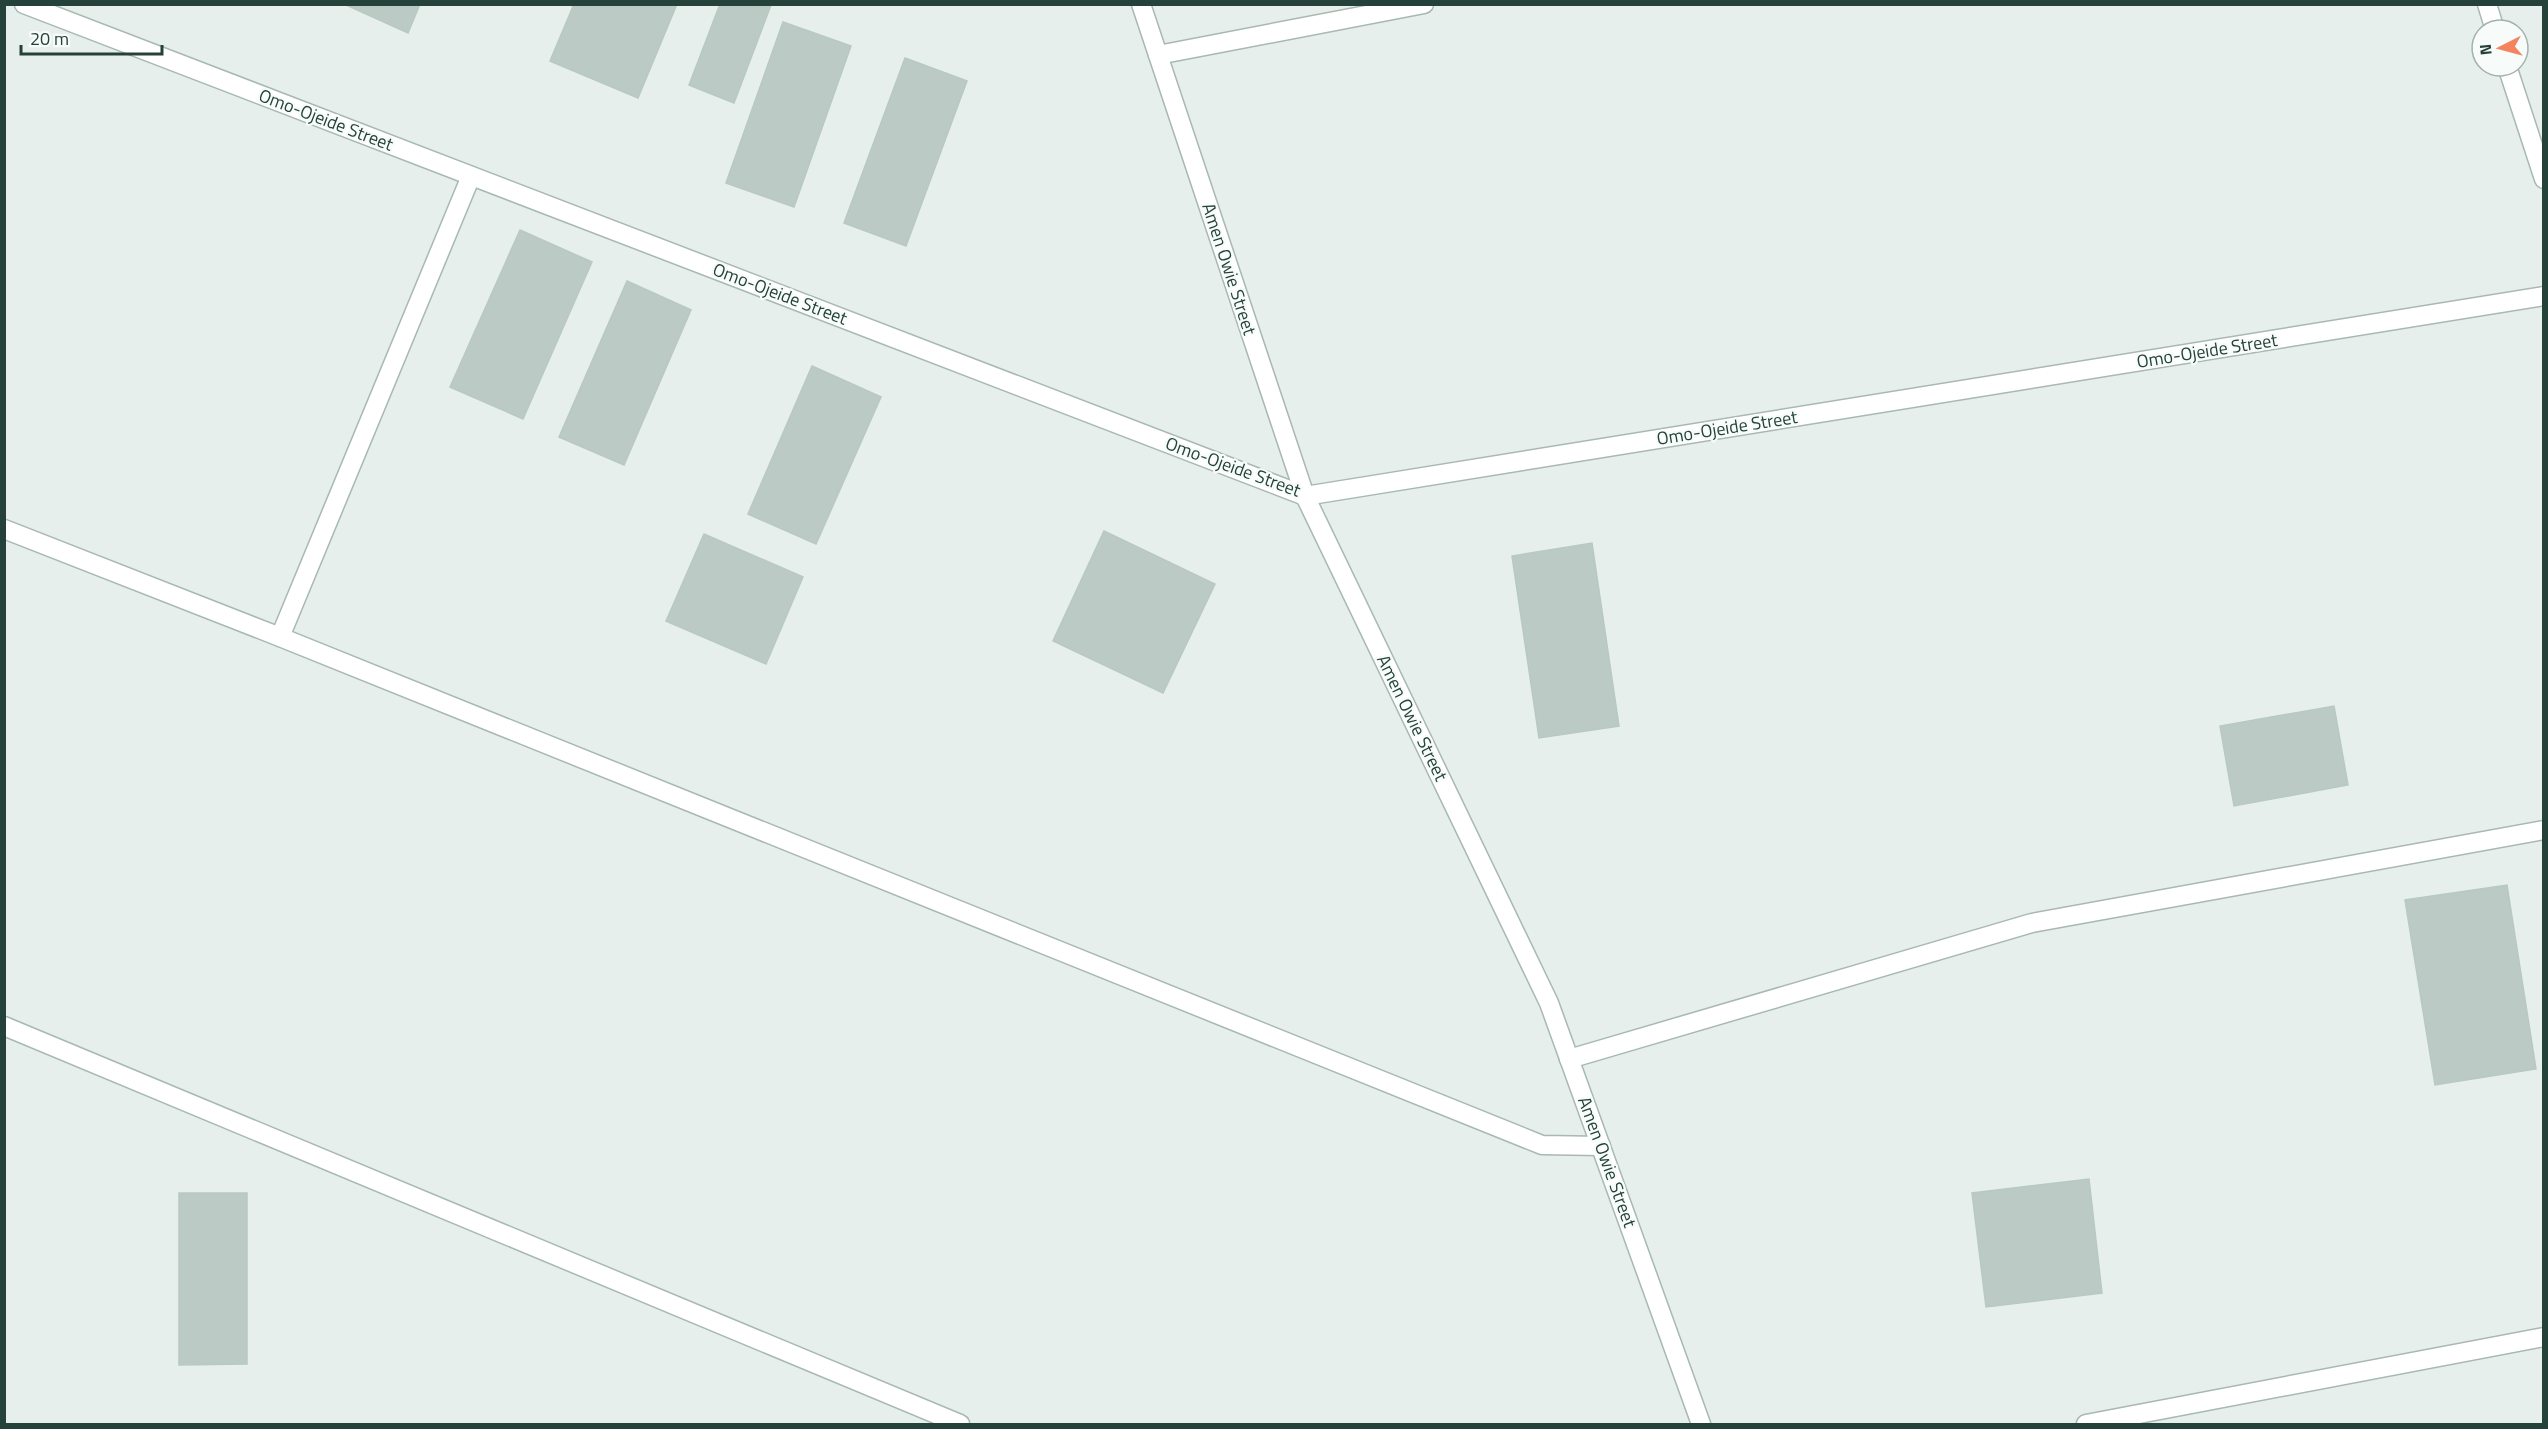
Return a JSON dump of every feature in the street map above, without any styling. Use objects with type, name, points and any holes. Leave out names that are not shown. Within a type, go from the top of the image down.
[{"type":"street","name":"Omo-Ojeide Street","points":[[24,4],[1305,496],[2544,296]]},
{"type":"street","name":"Amen Owie Street","points":[[1141,4],[1305,496],[1549,1003],[1701,1425]]},
{"type":"street","points":[[1158,55],[1424,4]]},
{"type":"street","points":[[2511,78],[2544,180]]},
{"type":"street","points":[[280,637],[471,176]]},
{"type":"street","points":[[4,529],[280,637],[1542,1145],[1601,1146]]},
{"type":"street","points":[[1569,1059],[2031,923],[2544,830]]},
{"type":"street","points":[[4,1026],[960,1425]]},
{"type":"street","points":[[2086,1425],[2544,1337]]},
{"type":"building","points":[[344,4],[420,4],[408,33]]},
{"type":"building","points":[[574,4],[677,4],[638,98],[550,61]]},
{"type":"building","points":[[720,4],[771,5],[734,103],[689,85]]},
{"type":"building","points":[[783,22],[851,46],[794,207],[726,183]]},
{"type":"building","points":[[905,58],[967,81],[906,246],[844,223]]},
{"type":"building","points":[[520,230],[592,262],[523,419],[450,387]]},
{"type":"building","points":[[627,281],[691,310],[624,465],[559,437]]},
{"type":"building","points":[[812,366],[881,397],[816,544],[748,514]]},
{"type":"building","points":[[1104,531],[1215,584],[1163,693],[1053,641]]},
{"type":"building","points":[[704,534],[803,577],[766,664],[666,621]]},
{"type":"building","points":[[1592,543],[1619,726],[1539,738],[1512,556]]},
{"type":"building","points":[[2334,706],[2348,785],[2234,806],[2220,726]]},
{"type":"building","points":[[2507,885],[2536,1069],[2435,1085],[2405,900]]},
{"type":"building","points":[[2089,1179],[2102,1293],[1986,1307],[1972,1193]]},
{"type":"building","points":[[179,1193],[247,1193],[247,1364],[179,1365]]}]
